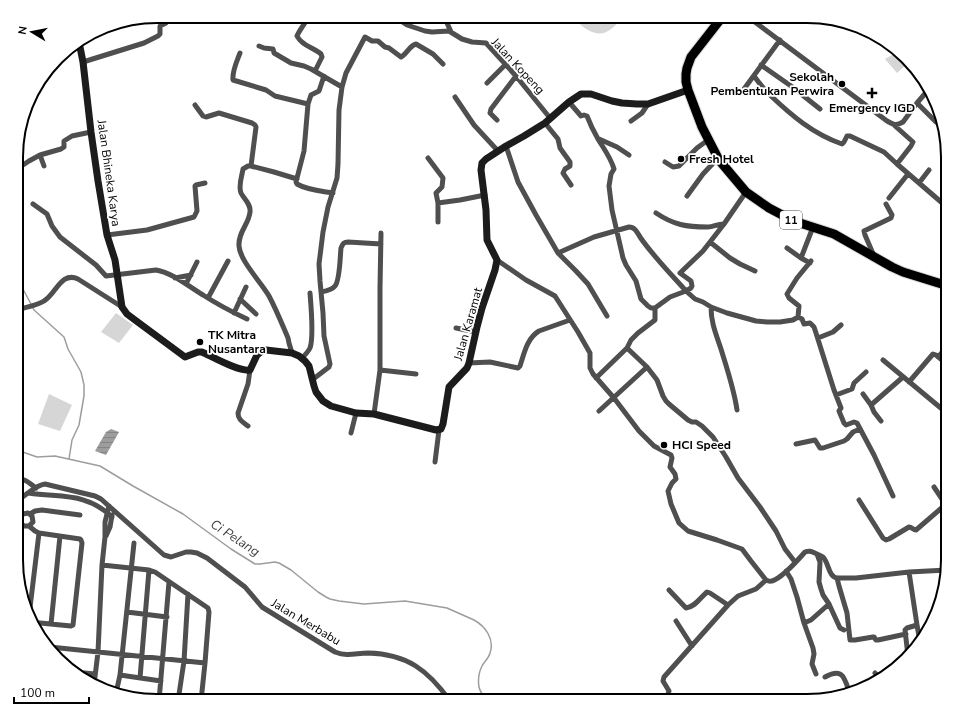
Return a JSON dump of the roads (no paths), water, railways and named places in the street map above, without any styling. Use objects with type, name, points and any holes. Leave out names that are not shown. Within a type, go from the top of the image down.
[{"type":"highway","name":"11","points":[[717,23],[691,57],[687,68],[686,82],[708,140],[718,158],[746,192],[769,208],[786,217],[834,234],[892,267],[941,284]]},
{"type":"street","points":[[83,62],[144,43],[158,36],[160,34],[160,26],[166,23]]},
{"type":"street","points":[[305,23],[297,36],[305,45],[321,54],[322,57],[314,71]]},
{"type":"street","name":"Jalan Kopeng","points":[[404,23],[432,32],[447,31],[462,39],[472,42],[486,43],[506,64],[535,99],[558,139],[560,148],[570,162],[570,166],[565,169],[563,173],[571,185]]},
{"type":"street","points":[[447,23],[451,32]]},
{"type":"street","points":[[757,23],[894,125],[913,142],[897,164]]},
{"type":"street","points":[[312,380],[329,367],[330,364],[324,336],[319,264],[328,206],[337,178],[339,110],[342,86],[346,73],[365,37],[372,41],[378,41],[384,47],[389,48],[401,57],[413,45],[416,44],[433,54],[443,64]]},
{"type":"street","points":[[744,89],[780,40]]},
{"type":"street","points":[[259,46],[273,49],[274,53],[291,63],[304,66],[342,86]]},
{"type":"street","name":"Jalan Bhineka Karya","points":[[79,49],[83,62],[91,132],[107,235],[115,260],[122,307]]},
{"type":"street","points":[[240,53],[234,69],[233,80],[266,90],[275,96],[308,104]]},
{"type":"street","points":[[487,83],[506,64]]},
{"type":"street","points":[[761,65],[820,109]]},
{"type":"street","points":[[324,76],[319,91],[311,95],[308,104],[304,151],[296,183],[298,185],[316,190],[333,193]]},
{"type":"street","points":[[496,120],[490,113],[491,109],[516,76]]},
{"type":"street","points":[[754,76],[764,89],[784,108],[820,135],[842,144],[847,136],[850,136],[884,152],[941,202]]},
{"type":"street","points":[[688,90],[648,104],[618,102],[589,93],[581,94],[547,121],[486,159],[482,163],[481,170],[487,215],[487,240],[496,260],[526,280],[555,296],[590,353],[590,368],[596,378],[614,398],[638,431],[656,448],[669,453],[672,456],[670,467],[675,474],[676,479],[668,491],[669,498],[679,523],[688,531],[742,549],[766,580]]},
{"type":"street","points":[[894,125],[903,122],[925,94]]},
{"type":"street","points":[[455,97],[474,125],[498,151]]},
{"type":"street","points":[[569,102],[581,116],[587,116],[612,161],[614,170],[611,174],[609,186],[612,210],[623,258],[636,281],[639,296],[648,306],[655,308],[670,297],[691,288],[691,281],[680,273],[703,251],[746,192]]},
{"type":"street","points":[[917,103],[936,122]]},
{"type":"street","points":[[631,121],[642,113],[648,104]]},
{"type":"street","points":[[195,105],[203,116],[206,117],[219,113],[255,125],[251,166]]},
{"type":"street","points":[[23,165],[40,155],[61,149],[64,147],[64,142],[72,136],[91,132]]},
{"type":"street","points":[[598,138],[630,155]]},
{"type":"street","points":[[665,162],[673,167],[679,166],[697,148],[708,140]]},
{"type":"street","points":[[506,146],[521,187],[558,253],[588,284],[607,316]]},
{"type":"street","points":[[40,155],[44,166]]},
{"type":"street","points":[[428,158],[443,178],[442,187],[437,192],[438,222]]},
{"type":"street","points":[[687,196],[703,174],[718,158]]},
{"type":"street","points":[[292,353],[288,343],[288,338],[269,296],[244,260],[239,248],[240,236],[250,211],[250,206],[240,192],[240,187],[243,169],[248,166],[297,179]]},
{"type":"street","points":[[919,183],[929,170]]},
{"type":"street","points":[[889,198],[908,174]]},
{"type":"street","points":[[107,235],[147,230],[194,217],[197,211],[195,186],[205,183]]},
{"type":"street","points":[[438,203],[485,195]]},
{"type":"street","points":[[33,204],[47,214],[52,226],[63,241],[96,265],[106,276],[117,276],[156,270],[186,284],[247,320]]},
{"type":"street","points":[[874,257],[864,231],[891,218],[892,215],[886,204]]},
{"type":"street","points":[[656,213],[675,224],[710,227],[716,224],[724,224]]},
{"type":"street","points":[[558,253],[594,237],[632,227],[657,258],[695,299],[727,313],[756,321],[788,321],[798,317]]},
{"type":"street","points":[[801,258],[813,227]]},
{"type":"street","points":[[374,414],[380,370],[381,233]]},
{"type":"street","points":[[321,292],[330,290],[335,286],[338,280],[341,248],[345,242],[381,244]]},
{"type":"street","points":[[710,242],[730,258],[755,271]]},
{"type":"street","points":[[787,248],[801,258],[810,262],[797,278],[787,294],[789,298],[799,306],[798,317]]},
{"type":"street","name":"Jalan Karamat","points":[[439,430],[443,424],[450,387],[468,368],[482,308],[496,270],[496,260]]},
{"type":"street","points":[[208,298],[228,261]]},
{"type":"street","points":[[186,284],[197,262]]},
{"type":"street","points":[[175,278],[190,275]]},
{"type":"street","points":[[23,308],[47,299],[64,280],[72,277],[78,279],[122,307],[127,314],[183,356],[188,357],[198,352],[202,352],[242,370],[250,370]]},
{"type":"street","points":[[234,313],[246,287]]},
{"type":"street","points":[[302,358],[310,347],[312,337],[310,293]]},
{"type":"street","points":[[240,299],[256,314]]},
{"type":"street","points":[[711,307],[712,325],[736,401],[737,410]]},
{"type":"street","points":[[596,378],[627,348],[638,333],[655,320],[655,308]]},
{"type":"street","points":[[798,317],[802,319],[804,324],[809,323],[814,327],[841,408],[839,412],[846,425],[856,422],[893,496]]},
{"type":"street","points":[[469,363],[490,362],[518,368],[532,335],[570,320]]},
{"type":"street","points":[[818,338],[833,332],[841,324]]},
{"type":"street","points":[[456,328],[476,332]]},
{"type":"street","points":[[627,348],[647,367],[656,380],[666,401],[688,420],[696,422],[702,426],[713,437],[722,449],[742,485],[760,507],[776,531],[787,553],[795,562]]},
{"type":"street","points":[[248,426],[241,421],[238,417],[238,413],[248,384],[250,370],[257,355],[266,350],[292,353],[302,358],[309,366],[316,392],[331,406],[356,413],[374,414],[439,430],[435,462]]},
{"type":"street","points":[[909,382],[932,355],[934,354],[941,359]]},
{"type":"street","points":[[938,357],[941,354]]},
{"type":"street","points":[[883,360],[941,408]]},
{"type":"street","points":[[600,411],[647,367]]},
{"type":"street","points":[[380,370],[416,374]]},
{"type":"street","points":[[836,395],[852,388],[854,383],[866,372]]},
{"type":"street","points":[[871,405],[903,377]]},
{"type":"street","points":[[863,394],[874,412],[882,421]]},
{"type":"street","points":[[351,433],[356,413]]},
{"type":"street","points":[[796,444],[815,440],[820,448],[823,448],[844,441],[853,432],[860,429]]},
{"type":"street","points":[[23,480],[36,488]]},
{"type":"street","name":"Jalan Merbabu","points":[[23,497],[36,488],[45,484],[90,494],[101,499],[164,555],[171,557],[186,552],[197,553],[207,558],[245,586],[262,608],[335,652],[344,655],[368,653],[381,654],[414,664],[432,678],[445,694]]},
{"type":"street","points":[[934,486],[941,496]]},
{"type":"street","points":[[29,493],[79,498],[94,504],[112,517]]},
{"type":"street","points":[[859,500],[883,538],[886,540],[908,527],[916,530],[941,510]]},
{"type":"street","points":[[95,678],[98,652],[105,522],[108,506]]},
{"type":"street","points":[[23,514],[30,514],[35,511],[42,510],[80,515]]},
{"type":"street","points":[[105,537],[110,527],[113,510]]},
{"type":"street","points":[[30,514],[33,522],[30,526]]},
{"type":"street","points":[[23,525],[27,527],[30,526],[39,533],[81,540],[82,543],[73,625],[39,623]]},
{"type":"street","points":[[31,603],[39,533]]},
{"type":"street","points":[[51,624],[60,536]]},
{"type":"street","points":[[117,688],[120,675],[134,543]]},
{"type":"street","points":[[668,694],[669,691],[662,681],[663,678],[728,605],[738,596],[756,589],[766,580],[774,580],[786,571],[805,552],[814,552],[823,557],[834,578],[856,578],[941,570]]},
{"type":"street","points":[[817,554],[820,562],[821,590],[840,628],[844,630]]},
{"type":"street","points":[[102,565],[131,567],[155,572],[208,608],[205,663],[201,694]]},
{"type":"street","points":[[140,678],[143,657],[149,570]]},
{"type":"street","points":[[786,571],[797,597],[814,651],[812,664],[816,674]]},
{"type":"street","points":[[909,572],[918,633]]},
{"type":"street","points":[[837,578],[847,613],[850,640],[873,636],[876,640],[878,640],[906,634]]},
{"type":"street","points":[[159,694],[169,582]]},
{"type":"street","points":[[670,590],[686,608],[694,605],[706,592],[728,605]]},
{"type":"street","points":[[179,694],[184,661],[188,594]]},
{"type":"street","points":[[804,623],[811,620],[829,604]]},
{"type":"street","points":[[126,612],[167,617]]},
{"type":"street","points":[[676,621],[692,646]]},
{"type":"street","points":[[907,649],[906,629],[917,625]]},
{"type":"street","points":[[56,648],[205,663]]},
{"type":"street","points":[[825,677],[837,672],[841,674],[848,687]]},
{"type":"street","points":[[86,673],[95,674]]},
{"type":"street","points":[[120,675],[161,681]]},
{"type":"waterway","points":[[23,289],[31,304]]},
{"type":"waterway","points":[[33,308],[64,337],[68,349],[81,372],[84,385],[84,396],[79,425],[72,440],[69,459]]},
{"type":"waterway","name":"Ci Pelang","points":[[23,452],[37,457],[55,456],[100,466],[183,514],[231,549],[255,564],[279,563],[291,570],[318,592],[330,599],[364,604],[405,601],[447,608],[474,620],[485,629],[491,643],[488,658],[480,671],[479,685],[482,694]]},
{"type":"place","name":"Sekolah Pembentukan Perwira","points":[[842,84]]},
{"type":"place","name":"Emergency IGD","points":[[872,93]]},
{"type":"place","name":"Fresh Hotel","points":[[681,159]]},
{"type":"place","name":"TK Mitra Nusantara","points":[[200,342]]},
{"type":"place","name":"HCI Speed","points":[[664,445]]}]
